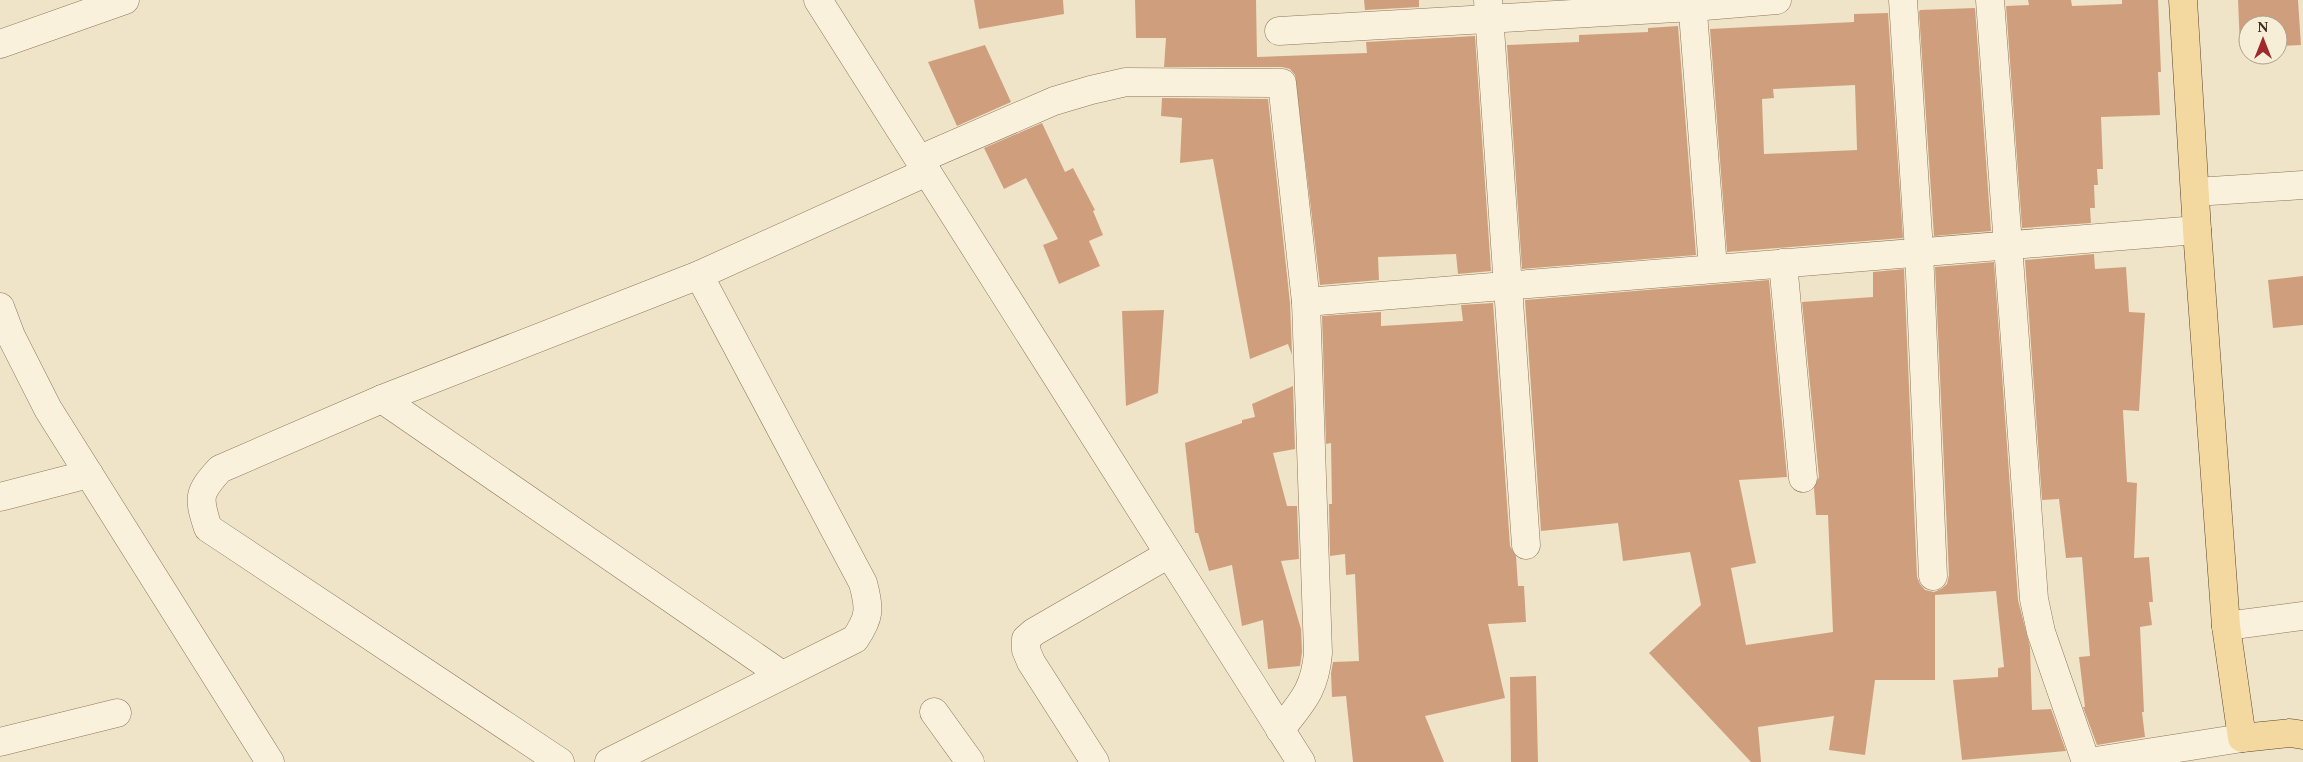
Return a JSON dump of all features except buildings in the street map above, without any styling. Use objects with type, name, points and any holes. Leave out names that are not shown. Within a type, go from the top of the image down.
[{"type":"main road","points":[[2183,0],[2197,230],[2226,626],[2242,738],[2299,731]]},
{"type":"street","points":[[818,0],[1300,762]]},
{"type":"street","points":[[1279,31],[1488,10],[1778,0]]},
{"type":"street","points":[[1903,0],[1919,251],[1933,576]]},
{"type":"street","points":[[1990,0],[2034,599],[2041,632],[2088,762],[2242,738]]},
{"type":"street","points":[[0,44],[116,1]]},
{"type":"street","points":[[1693,4],[1713,268]]},
{"type":"street","points":[[1488,10],[1526,545]]},
{"type":"street","points":[[560,762],[208,528],[200,504],[204,486],[220,469],[382,399],[699,275],[1054,101],[1126,82],[1282,83],[1306,302],[1318,653],[1316,673],[1309,693],[1280,730]]},
{"type":"street","points":[[2195,192],[2303,185]]},
{"type":"street","points":[[1306,302],[2197,230]]},
{"type":"street","points":[[1783,264],[1803,478]]},
{"type":"street","points":[[609,762],[855,639],[863,627],[869,606],[863,584],[699,275]]},
{"type":"street","points":[[0,307],[11,336],[48,409],[270,762]]},
{"type":"street","points":[[382,399],[782,675]]},
{"type":"street","points":[[0,497],[89,474]]},
{"type":"street","points":[[1095,762],[1030,662],[1026,650],[1026,639],[1034,632],[1169,554]]},
{"type":"street","points":[[2226,626],[2303,616]]},
{"type":"street","points":[[934,712],[970,762]]},
{"type":"street","points":[[0,742],[117,713]]}]
